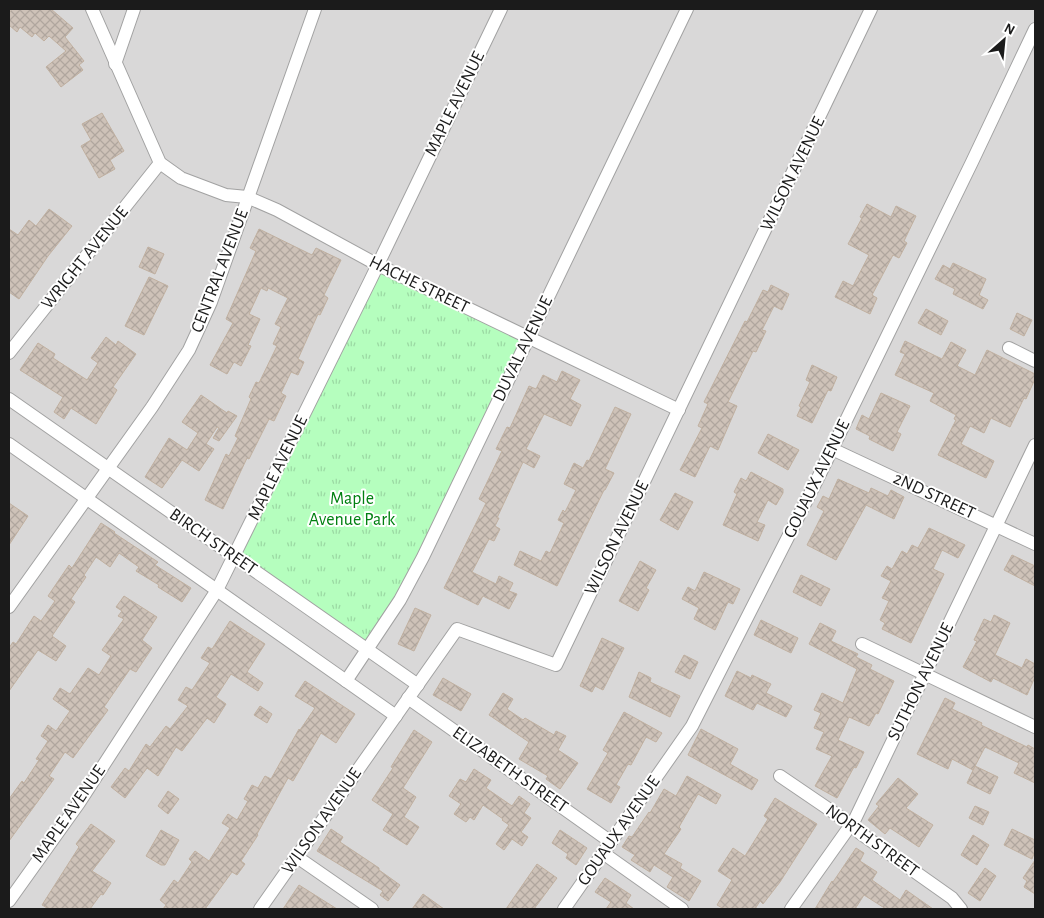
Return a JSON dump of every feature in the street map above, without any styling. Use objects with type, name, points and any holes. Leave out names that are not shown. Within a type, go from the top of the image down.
[{"type":"street","points":[[92,9],[160,163]]},
{"type":"street","points":[[115,64],[134,9]]},
{"type":"street","name":"CENTRAL AVENUE","points":[[9,607],[108,469],[189,350],[211,302],[315,9]]},
{"type":"street","name":"MAPLE AVENUE","points":[[9,901],[79,803],[217,590],[378,265],[501,9]]},
{"type":"street","name":"DUVAL AVENUE","points":[[346,681],[400,600],[423,557],[687,9]]},
{"type":"street","name":"WILSON AVENUE","points":[[260,909],[457,629],[556,665],[871,9]]},
{"type":"street","name":"GOUAUX AVENUE","points":[[564,909],[692,726],[832,449],[1035,29]]},
{"type":"street","name":"HACHE STREET","points":[[160,163],[181,178],[226,195],[247,198],[277,210],[378,265],[679,410]]},
{"type":"street","name":"WRIGHT AVENUE","points":[[9,353],[160,163]]},
{"type":"street","points":[[1009,348],[1035,361]]},
{"type":"street","name":"BIRCH STREET","points":[[9,399],[418,685]]},
{"type":"street","name":"BIRCH STREET","points":[[9,444],[396,716]]},
{"type":"street","name":"SUTHON AVENUE","points":[[791,909],[852,826],[1035,445]]},
{"type":"street","name":"2ND STREET","points":[[832,449],[1035,544]]},
{"type":"street","points":[[862,644],[1035,727]]},
{"type":"street","name":"ELIZABETH STREET","points":[[408,698],[611,842]]},
{"type":"street","name":"NORTH STREET","points":[[780,776],[952,898],[961,909]]},
{"type":"street","points":[[603,854],[682,909]]},
{"type":"street","points":[[297,856],[372,909]]},
{"type":"shaded area","points":[[9,9],[1035,9],[1035,909],[9,909]]},
{"type":"green space","name":"Maple Avenue Park","points":[[378,265],[528,338],[423,557],[367,650],[234,556]]},
{"type":"building","points":[[12,9],[51,9],[73,28],[65,37],[84,61],[79,65],[83,70],[61,87],[46,67],[66,51],[49,36],[44,41],[35,33],[32,37],[20,27],[17,32],[9,25],[9,13]]},
{"type":"building","points":[[102,113],[124,151],[110,160],[115,169],[99,178],[81,146],[91,140],[82,124]]},
{"type":"building","points":[[867,204],[891,217],[896,206],[916,216],[904,241],[907,243],[899,258],[893,255],[872,295],[877,298],[870,314],[835,297],[843,281],[853,286],[869,255],[848,244]]},
{"type":"building","points":[[49,209],[72,226],[48,256],[19,299],[9,292],[9,229],[18,235],[29,220],[36,226]]},
{"type":"building","points":[[259,229],[312,255],[316,248],[341,260],[324,295],[328,298],[320,315],[318,314],[298,359],[304,362],[298,375],[291,372],[281,393],[286,396],[274,421],[269,419],[249,459],[247,458],[223,509],[205,500],[226,454],[229,456],[238,438],[235,436],[251,399],[249,397],[256,382],[259,383],[277,346],[273,344],[281,327],[275,324],[288,298],[268,288],[267,291],[261,288],[249,314],[260,319],[248,345],[251,346],[241,366],[234,362],[227,374],[210,365],[233,323],[226,319],[256,251],[250,248]]},
{"type":"building","points":[[148,247],[164,254],[155,274],[139,267]]},
{"type":"building","points":[[953,263],[986,279],[979,295],[988,300],[983,309],[953,294],[955,289],[935,279],[943,265],[950,269]]},
{"type":"building","points":[[149,277],[168,286],[144,335],[125,326]]},
{"type":"building","points":[[771,285],[789,294],[782,310],[774,306],[762,330],[766,331],[756,352],[753,351],[728,402],[737,406],[718,450],[710,446],[695,477],[680,470],[702,428],[698,426],[708,404],[704,402],[745,321],[747,322],[763,290],[768,292]]},
{"type":"building","points":[[926,309],[948,321],[941,335],[918,323]]},
{"type":"building","points":[[1017,313],[1032,320],[1024,336],[1010,329]]},
{"type":"building","points":[[106,337],[116,345],[118,341],[136,354],[113,387],[117,390],[96,424],[71,408],[64,419],[54,412],[63,397],[20,370],[38,343],[55,354],[53,358],[87,380],[98,363],[91,358]]},
{"type":"building","points":[[905,341],[942,359],[951,342],[966,350],[957,366],[975,375],[987,350],[1035,374],[1035,379],[1026,399],[1024,398],[1010,427],[991,418],[984,433],[970,426],[961,444],[994,461],[986,478],[938,455],[956,420],[954,419],[956,415],[930,401],[934,393],[895,375],[905,354],[900,352]]},
{"type":"building","points":[[812,365],[837,377],[831,391],[828,390],[812,423],[797,416],[801,407],[799,406],[810,382],[806,380]]},
{"type":"building","points":[[562,371],[580,380],[570,399],[581,405],[571,426],[544,414],[526,449],[540,456],[534,468],[523,462],[497,518],[499,518],[495,526],[500,529],[494,541],[489,539],[472,572],[496,584],[499,576],[513,583],[509,591],[517,594],[509,609],[483,596],[478,605],[444,588],[486,503],[479,499],[502,451],[496,449],[507,427],[510,428],[529,386],[536,389],[543,375],[557,382]]},
{"type":"building","points":[[881,393],[910,406],[897,432],[901,434],[893,451],[869,439],[870,436],[856,429],[862,415],[869,419]]},
{"type":"building","points":[[201,395],[227,413],[228,411],[237,416],[219,441],[213,438],[219,428],[217,427],[206,444],[214,449],[199,471],[182,460],[162,488],[145,477],[169,438],[187,450],[198,433],[182,422]]},
{"type":"building","points":[[615,407],[631,414],[605,469],[614,473],[557,586],[514,565],[520,551],[541,561],[546,551],[550,553],[564,523],[558,520],[563,510],[565,512],[576,490],[564,484],[574,463],[583,468],[587,460],[589,461]]},
{"type":"building","points":[[768,434],[799,450],[788,470],[758,453]]},
{"type":"building","points":[[751,472],[783,489],[783,493],[776,505],[768,500],[757,522],[765,525],[758,541],[723,525],[737,494],[734,492],[741,478],[746,481]]},
{"type":"building","points":[[838,479],[869,493],[871,488],[888,496],[891,490],[904,497],[894,519],[866,505],[836,560],[807,545],[824,511],[817,507],[823,496],[829,499]]},
{"type":"building","points":[[675,493],[693,502],[678,530],[660,520]]},
{"type":"building","points":[[9,503],[28,516],[9,545]]},
{"type":"building","points":[[101,523],[158,562],[155,565],[191,588],[182,602],[136,571],[139,567],[119,553],[110,567],[96,557],[84,575],[86,577],[71,599],[75,602],[52,636],[66,646],[56,661],[38,650],[9,691],[9,648],[13,642],[16,644],[34,616],[41,621],[55,601],[48,596],[69,565],[72,568]]},
{"type":"building","points":[[929,528],[965,545],[958,558],[942,550],[933,569],[944,574],[911,643],[882,629],[885,623],[880,620],[889,601],[882,598],[891,581],[881,576],[887,566],[892,569],[902,551],[907,554],[912,545],[918,548]]},
{"type":"building","points":[[1012,555],[1035,566],[1035,586],[1004,570]]},
{"type":"building","points":[[640,561],[656,570],[646,588],[649,590],[638,611],[619,601]]},
{"type":"building","points":[[704,572],[740,589],[733,604],[728,602],[715,630],[694,619],[699,608],[682,599],[688,587],[695,591]]},
{"type":"building","points":[[801,575],[830,589],[821,606],[793,592]]},
{"type":"building","points":[[124,596],[157,617],[142,640],[152,648],[136,672],[130,669],[104,707],[108,710],[73,758],[65,752],[49,776],[54,779],[9,841],[9,799],[22,781],[24,783],[39,760],[36,759],[48,741],[41,736],[48,725],[56,731],[70,711],[53,699],[60,688],[70,694],[88,668],[99,675],[111,656],[102,650],[124,619],[118,616],[122,611],[116,607]]},
{"type":"building","points":[[415,608],[431,615],[414,651],[398,644]]},
{"type":"building","points":[[994,615],[1010,623],[995,655],[1022,668],[1026,659],[1035,664],[1035,677],[1027,695],[993,678],[991,682],[963,667],[977,641],[974,640],[984,619],[991,622]]},
{"type":"building","points":[[761,620],[798,638],[791,653],[754,635]]},
{"type":"building","points":[[230,621],[265,644],[247,672],[263,683],[258,691],[231,674],[216,697],[226,704],[214,723],[207,718],[182,751],[176,747],[158,776],[147,768],[125,798],[111,787],[125,768],[129,771],[146,744],[150,747],[166,726],[170,729],[188,706],[178,700],[186,687],[192,690],[210,663],[201,658],[208,647],[212,649]]},
{"type":"building","points":[[820,623],[836,631],[831,641],[858,654],[856,657],[872,665],[870,669],[894,681],[878,714],[876,713],[869,726],[849,717],[838,740],[864,752],[837,798],[815,786],[832,756],[816,749],[824,732],[814,728],[821,713],[814,710],[822,693],[843,703],[857,669],[809,644]]},
{"type":"building","points":[[602,638],[624,648],[603,690],[595,686],[592,692],[580,686]]},
{"type":"building","points":[[684,655],[698,662],[690,679],[675,672]]},
{"type":"building","points":[[737,671],[751,678],[752,675],[771,684],[766,693],[792,706],[786,717],[757,703],[753,710],[725,696]]},
{"type":"building","points":[[639,672],[651,678],[650,682],[680,696],[670,717],[629,697]]},
{"type":"building","points":[[443,678],[471,694],[461,711],[433,695]]},
{"type":"building","points":[[305,681],[355,714],[336,743],[321,733],[293,781],[288,778],[258,835],[241,861],[245,864],[237,875],[232,872],[205,909],[163,909],[166,905],[160,900],[174,880],[178,883],[192,862],[189,859],[195,851],[209,861],[230,828],[222,823],[228,814],[237,820],[248,801],[244,799],[252,785],[258,788],[265,776],[271,779],[299,729],[315,708],[295,696]]},
{"type":"building","points":[[503,693],[513,699],[507,709],[523,720],[525,718],[554,735],[556,731],[566,736],[558,750],[578,763],[560,789],[546,779],[548,776],[519,759],[529,742],[489,715]]},
{"type":"building","points":[[945,698],[955,703],[952,709],[982,723],[981,725],[1035,749],[1035,783],[1014,773],[1019,763],[985,747],[973,770],[952,759],[948,769],[917,754]]},
{"type":"building","points":[[260,706],[272,714],[267,723],[254,715]]},
{"type":"building","points":[[624,712],[662,733],[656,742],[646,737],[631,765],[628,764],[616,785],[620,787],[611,803],[587,789],[608,753],[603,750]]},
{"type":"building","points":[[701,729],[738,749],[730,764],[758,780],[752,790],[688,755]]},
{"type":"building","points":[[414,730],[432,742],[403,788],[416,797],[404,817],[419,827],[407,845],[383,830],[393,814],[372,800],[393,768],[391,767]]},
{"type":"building","points":[[975,766],[998,777],[990,794],[967,783]]},
{"type":"building","points":[[474,769],[491,780],[486,788],[512,806],[519,796],[530,804],[524,813],[531,818],[521,832],[528,837],[522,846],[512,839],[504,850],[496,844],[509,825],[483,805],[474,820],[470,817],[466,822],[454,814],[461,804],[449,796],[460,779],[466,782]]},
{"type":"building","points":[[687,776],[721,795],[716,804],[698,794],[679,827],[681,829],[664,854],[682,864],[680,868],[701,881],[689,901],[667,887],[673,877],[654,865],[650,872],[631,860],[635,855],[622,847],[629,836],[632,837],[650,813],[664,789],[676,796]]},
{"type":"building","points":[[898,778],[918,794],[906,808],[933,825],[919,847],[890,828],[885,834],[868,820],[879,806],[876,804]]},
{"type":"building","points":[[168,791],[179,799],[168,814],[158,806]]},
{"type":"building","points":[[775,798],[817,824],[780,882],[763,904],[760,901],[755,909],[724,909],[717,905],[732,880],[718,871],[733,848],[745,856],[768,819],[764,816]]},
{"type":"building","points":[[975,806],[989,812],[983,825],[969,818]]},
{"type":"building","points":[[91,824],[115,841],[92,871],[111,883],[90,909],[49,909],[42,905],[79,847],[76,844]]},
{"type":"building","points":[[331,829],[343,837],[340,842],[379,868],[379,870],[400,885],[388,901],[380,895],[383,891],[317,851]]},
{"type":"building","points":[[1012,829],[1035,840],[1035,851],[1032,859],[1004,845]]},
{"type":"building","points":[[161,830],[179,840],[165,865],[161,865],[146,856]]},
{"type":"building","points":[[560,830],[587,848],[576,865],[566,858],[568,854],[552,843]]},
{"type":"building","points":[[973,835],[989,845],[977,865],[961,855]]},
{"type":"building","points":[[856,848],[864,853],[860,861],[877,872],[872,880],[900,900],[906,890],[933,909],[886,909],[864,895],[855,909],[815,909],[832,881]]},
{"type":"building","points":[[1035,860],[1035,894],[1024,887],[1027,881],[1023,878]]},
{"type":"building","points":[[537,864],[557,878],[534,909],[506,909]]},
{"type":"building","points":[[985,868],[996,876],[980,901],[968,893]]},
{"type":"building","points":[[605,878],[631,895],[626,903],[634,909],[606,909],[611,902],[595,892]]},
{"type":"building","points":[[299,885],[337,909],[283,909]]},
{"type":"building","points":[[423,894],[444,909],[412,909]]}]
